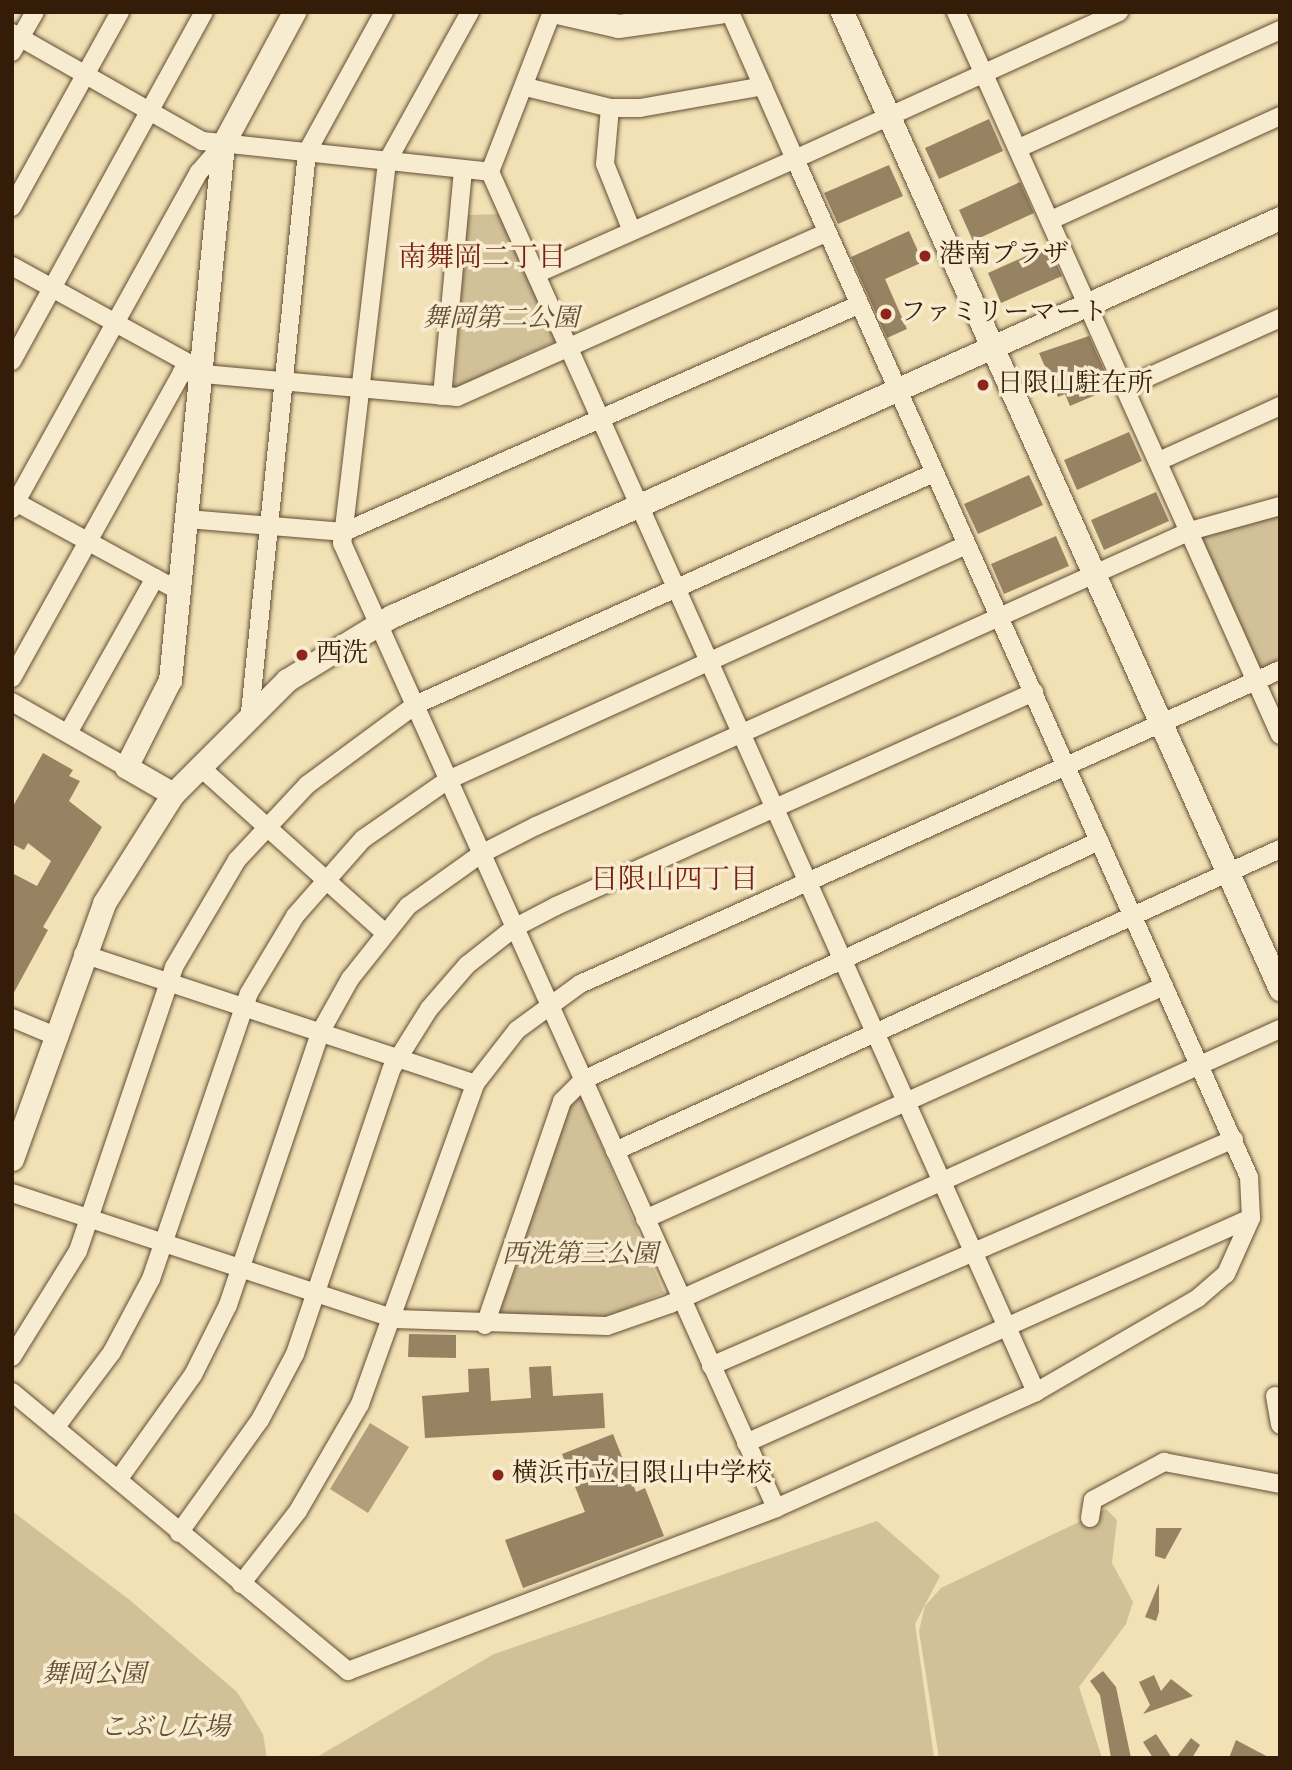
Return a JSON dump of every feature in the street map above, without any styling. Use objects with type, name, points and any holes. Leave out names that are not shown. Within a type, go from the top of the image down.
[{"type":"street","points":[[34,12],[15,41],[86,75],[202,141],[489,172]]},
{"type":"street","points":[[12,207],[120,12]]},
{"type":"street","points":[[12,361],[204,12]]},
{"type":"street","points":[[179,591],[13,503],[117,323],[199,172],[223,144],[294,12]]},
{"type":"street","points":[[250,713],[307,152],[384,12]]},
{"type":"street","points":[[470,12],[387,162],[342,543],[776,1508]]},
{"type":"street","points":[[552,12],[526,88],[489,172],[1036,1392]]},
{"type":"street","points":[[558,12],[643,19],[719,12]]},
{"type":"street","points":[[12,1392],[335,1666],[360,1670],[776,1508],[1036,1392],[1198,1298],[1226,1274],[1251,1217],[1249,1177],[1202,1063],[1164,986],[1034,692],[825,233],[730,12]]},
{"type":"street","points":[[842,12],[1280,989]]},
{"type":"street","points":[[956,12],[1280,735]]},
{"type":"street","points":[[536,274],[1119,12]]},
{"type":"street","points":[[1019,148],[1280,30]]},
{"type":"street","points":[[526,88],[610,108],[678,105],[763,86]]},
{"type":"street","points":[[610,108],[605,164],[632,231]]},
{"type":"street","points":[[1051,220],[1280,116]]},
{"type":"street","points":[[126,766],[166,692],[187,519],[223,144]]},
{"type":"street","points":[[442,396],[463,170]]},
{"type":"street","points":[[12,1159],[53,1035],[104,903],[173,794],[250,713],[329,650],[378,624],[637,503],[993,349],[1280,218]]},
{"type":"street","points":[[12,678],[182,372],[201,370],[457,397],[825,233]]},
{"type":"street","points":[[12,266],[201,370]]},
{"type":"street","points":[[187,519],[269,528],[344,532],[601,421],[858,305]]},
{"type":"street","points":[[1126,387],[1280,318]]},
{"type":"street","points":[[1159,461],[1280,406]]},
{"type":"street","points":[[12,1357],[49,1305],[90,1219],[167,980],[204,912],[266,826],[365,737],[415,705],[934,473]]},
{"type":"street","points":[[118,1480],[193,1375],[244,1267],[320,1031],[385,933],[408,906],[481,854],[1190,531],[1280,506]]},
{"type":"street","points":[[55,1428],[112,1352],[165,1243],[243,1004],[326,878],[363,839],[448,780],[966,545]]},
{"type":"street","points":[[68,733],[155,578]]},
{"type":"street","points":[[241,1584],[332,1458],[396,1319],[475,1084],[517,1030],[548,1003],[1280,670]]},
{"type":"street","points":[[179,1533],[260,1420],[295,1354],[397,1057],[467,965],[514,928],[773,806],[1034,692]]},
{"type":"street","points":[[12,702],[173,794]]},
{"type":"street","points":[[199,765],[385,933]]},
{"type":"street","points":[[485,1325],[562,1101],[583,1080],[841,958],[1099,841]]},
{"type":"street","points":[[615,1151],[1132,915],[1228,875],[1280,849]]},
{"type":"street","points":[[83,954],[243,1004],[475,1084]]},
{"type":"street","points":[[645,1219],[906,1105],[1164,986]]},
{"type":"street","points":[[12,1018],[53,1035]]},
{"type":"street","points":[[12,1193],[396,1319],[485,1325],[607,1326],[680,1299],[1280,1029]]},
{"type":"street","points":[[711,1366],[1234,1139]]},
{"type":"street","points":[[746,1443],[1251,1217]]},
{"type":"street","points":[[1275,1396],[1280,1425]]},
{"type":"street","points":[[1090,1518],[1093,1500],[1164,1462],[1280,1484]]},
{"type":"green space","name":"舞岡第二公園","points":[[500,214],[557,340],[454,389],[467,215]]},
{"type":"green space","points":[[1280,514],[1280,658],[1264,669],[1255,665],[1201,545],[1204,536],[1241,521]]},
{"type":"green space","name":"西洗第三公園","points":[[581,1098],[664,1293],[602,1319],[498,1316],[494,1310],[570,1104]]},
{"type":"green space","points":[[1106,1509],[1117,1520],[1112,1563],[1133,1602],[1126,1624],[1079,1687],[1102,1758],[939,1758],[919,1631],[925,1606],[941,1588]]},
{"type":"green space","name":"舞岡公園","points":[[12,1511],[131,1601],[237,1692],[263,1734],[267,1758],[12,1758]]},
{"type":"green space","points":[[877,1521],[940,1576],[915,1624],[934,1758],[315,1758],[494,1654]]},
{"type":"shaded area","points":[[370,1423],[409,1447],[368,1513],[330,1489]]},
{"type":"building","points":[[989,119],[1003,151],[939,179],[925,148]]},
{"type":"building","points":[[889,165],[903,196],[838,224],[824,193]]},
{"type":"building","points":[[1020,182],[1034,213],[973,241],[959,210]]},
{"type":"building","points":[[909,231],[923,262],[885,279],[907,329],[887,338],[851,257]]},
{"type":"building","points":[[1048,246],[1062,276],[1001,303],[988,273]]},
{"type":"building","points":[[1089,336],[1112,388],[1070,406],[1065,394],[1058,397],[1039,353]]},
{"type":"building","points":[[1129,432],[1142,461],[1077,490],[1064,460]]},
{"type":"building","points":[[1029,475],[1043,505],[978,534],[964,504]]},
{"type":"building","points":[[1156,492],[1169,521],[1104,550],[1091,520]]},
{"type":"building","points":[[1056,536],[1069,566],[1004,594],[991,564]]},
{"type":"building","points":[[43,753],[73,770],[69,776],[80,781],[69,801],[102,827],[43,927],[48,930],[12,996],[12,873],[37,886],[51,861],[28,843],[24,850],[12,844],[12,808]]},
{"type":"building","points":[[409,1334],[456,1335],[456,1358],[408,1357]]},
{"type":"building","points":[[551,1366],[553,1396],[603,1393],[605,1428],[425,1438],[422,1396],[469,1392],[468,1369],[489,1368],[491,1401],[531,1398],[529,1367]]},
{"type":"building","points":[[613,1434],[636,1492],[645,1488],[664,1536],[523,1588],[505,1540],[585,1512],[562,1454]]},
{"type":"building","points":[[1156,1528],[1182,1528],[1165,1559],[1155,1556]]},
{"type":"building","points":[[1159,1583],[1159,1612],[1156,1621],[1145,1617]]},
{"type":"building","points":[[1103,1671],[1116,1687],[1131,1758],[1111,1758],[1100,1695],[1090,1681]]},
{"type":"building","points":[[1154,1675],[1161,1691],[1171,1679],[1193,1696],[1143,1714],[1150,1705],[1139,1682]]},
{"type":"building","points":[[1156,1734],[1172,1758],[1153,1758],[1143,1742]]},
{"type":"building","points":[[1191,1738],[1200,1745],[1192,1758],[1176,1758]]},
{"type":"building","points":[[1236,1740],[1270,1758],[1229,1758]]},
{"type":"place","name":"港南プラザ","points":[[925,256]]},
{"type":"place","name":"ファミリーマート","points":[[886,314]]},
{"type":"place","name":"日限山駐在所","points":[[983,385]]},
{"type":"place","name":"西洗","points":[[302,655]]},
{"type":"place","name":"横浜市立日限山中学校","points":[[498,1475]]},
{"type":"district","name":"南舞岡二丁目","points":[[482,259]]},
{"type":"district","name":"日限山四丁目","points":[[674,881]]},
{"type":"park label","name":"こぶし広場","points":[[165,1729]]}]
